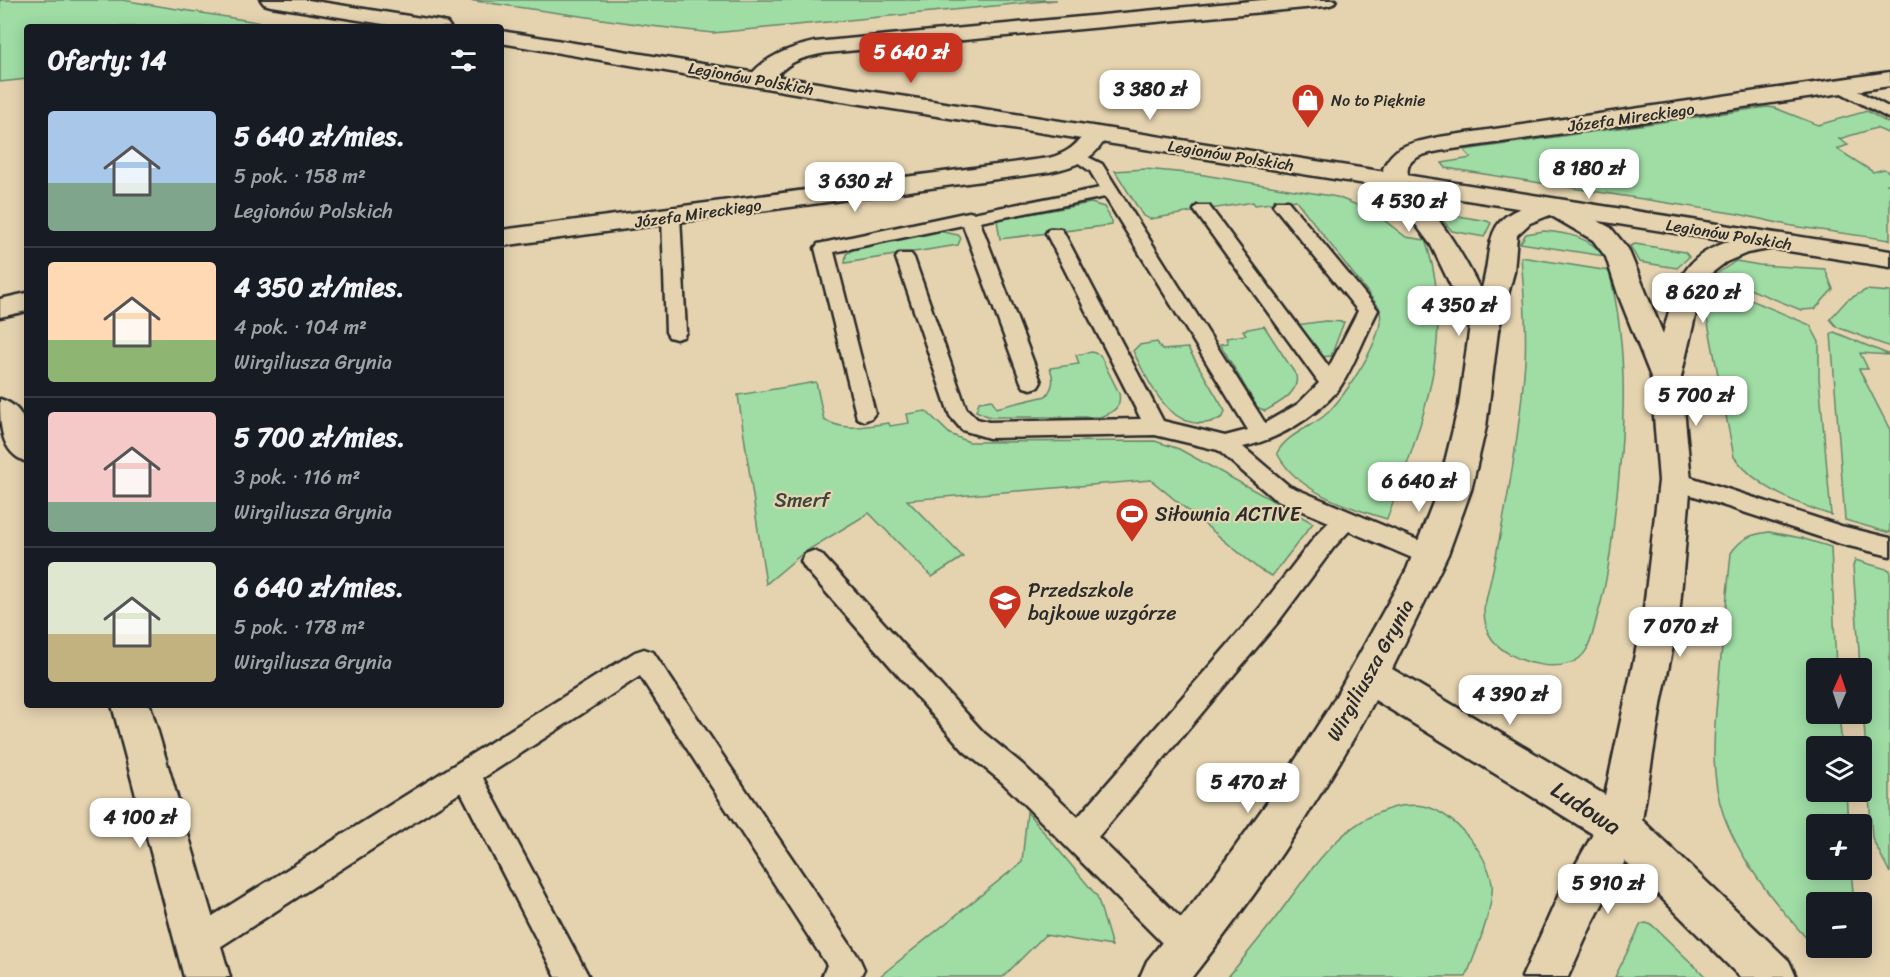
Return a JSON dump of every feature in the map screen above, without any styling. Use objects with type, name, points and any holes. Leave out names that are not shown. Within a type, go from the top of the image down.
[{"type":"street","points":[[271,0],[421,24]]},
{"type":"street","points":[[758,80],[772,64],[804,50],[1326,0]]},
{"type":"street","name":"Legionów Polskich","points":[[504,38],[1396,182],[1890,259]]},
{"type":"street","name":"Józefa Mireckiego","points":[[1396,182],[1398,161],[1401,155],[1416,148],[1890,79]]},
{"type":"street","points":[[1078,157],[1088,148],[1096,134]]},
{"type":"street","name":"Józefa Mireckiego","points":[[504,238],[1049,165],[1078,157]]},
{"type":"street","points":[[1396,182],[1411,204],[1439,236],[1483,322]]},
{"type":"street","points":[[1545,977],[1576,908],[1620,827],[1643,699],[1661,617],[1675,481],[1665,377],[1619,255],[1602,234],[1553,207]]},
{"type":"street","name":"Wirgiliusza Grynia","points":[[1175,962],[1286,812],[1332,741],[1370,676],[1431,556],[1448,512],[1471,424],[1483,322],[1499,274],[1503,238],[1516,221],[1530,213],[1553,207]]},
{"type":"street","points":[[1665,377],[1692,278],[1712,258],[1732,249],[1771,241]]},
{"type":"street","points":[[0,308],[24,304]]},
{"type":"street","points":[[0,410],[24,446]]},
{"type":"street","name":"Ludowa","points":[[1370,676],[1620,827],[1773,977]]},
{"type":"street","points":[[132,708],[203,960]]},
{"type":"lane","points":[[1841,87],[1890,114]]},
{"type":"lane","points":[[1078,157],[1096,168],[1262,435]]},
{"type":"lane","points":[[864,413],[824,248],[969,217],[1109,191]]},
{"type":"lane","points":[[1225,444],[1262,435],[1305,409],[1331,384],[1368,310],[1282,205]]},
{"type":"lane","points":[[1203,210],[1331,384]]},
{"type":"lane","points":[[670,216],[676,332]]},
{"type":"lane","points":[[969,217],[1031,382]]},
{"type":"lane","points":[[1055,233],[1155,427]]},
{"type":"lane","points":[[905,258],[957,411],[970,425],[989,430],[1155,427],[1225,444],[1281,492],[1431,556]]},
{"type":"lane","points":[[1675,481],[1841,535],[1890,547]]},
{"type":"lane","points":[[1079,838],[1269,615],[1326,540],[1345,521]]},
{"type":"lane","points":[[813,561],[974,742],[1012,773],[1079,838],[1175,962]]},
{"type":"lane","points":[[203,960],[465,772],[644,660],[848,969],[838,977]]},
{"type":"lane","points":[[465,772],[573,977]]},
{"type":"green space","points":[[0,0],[122,0],[269,24],[24,24],[24,79],[0,82]]},
{"type":"green space","points":[[468,0],[1057,0],[713,33]]},
{"type":"green space","points":[[1767,107],[1818,125],[1867,111],[1890,124],[1890,134],[1876,128],[1839,139],[1848,145],[1837,149],[1873,172],[1884,169],[1890,173],[1890,183],[1887,184],[1890,186],[1890,240],[1792,226],[1738,214],[1446,168],[1442,163],[1471,158],[1464,150]]},
{"type":"green space","points":[[1145,169],[1198,174],[1337,197],[1372,211],[1406,237],[1425,240],[1434,276],[1438,311],[1437,347],[1422,417],[1387,519],[1340,503],[1310,488],[1286,467],[1277,453],[1286,441],[1333,408],[1353,381],[1377,333],[1380,318],[1379,307],[1296,200],[1255,205],[1253,202],[1150,219],[1143,216],[1115,171]]},
{"type":"green space","points":[[1091,203],[1104,207],[1112,225],[1000,239],[997,220]]},
{"type":"green space","points":[[1441,213],[1491,223],[1484,237],[1452,231],[1439,216]]},
{"type":"green space","points":[[938,231],[958,235],[961,238],[958,245],[845,263],[846,254],[857,247]]},
{"type":"green space","points":[[1544,231],[1585,240],[1604,256],[1520,243],[1526,234]]},
{"type":"green space","points":[[1635,244],[1685,252],[1689,257],[1677,268],[1639,262],[1630,246]]},
{"type":"green space","points":[[1521,257],[1609,271],[1620,330],[1623,421],[1607,573],[1587,649],[1579,658],[1568,664],[1554,666],[1525,661],[1500,648],[1488,632],[1484,617],[1519,424],[1526,335]]},
{"type":"green space","points":[[1736,261],[1759,265],[1825,269],[1833,289],[1815,309],[1801,310],[1715,275]]},
{"type":"green space","points":[[1706,288],[1732,292],[1810,325],[1819,342],[1819,378],[1831,515],[1765,486],[1734,457],[1705,308]]},
{"type":"green space","points":[[1866,290],[1890,292],[1890,347],[1837,327],[1830,319],[1847,300]]},
{"type":"green space","points":[[1325,321],[1344,322],[1331,356],[1320,357],[1296,325]]},
{"type":"green space","points":[[1264,326],[1296,375],[1292,392],[1265,411],[1257,407],[1220,344],[1228,343],[1226,338],[1246,335],[1243,330]]},
{"type":"green space","points":[[1834,332],[1890,355],[1860,353],[1868,369],[1859,369],[1890,430],[1890,533],[1845,520],[1831,334]]},
{"type":"green space","points":[[1157,342],[1162,350],[1188,348],[1225,411],[1223,417],[1206,423],[1191,422],[1177,416],[1166,406],[1147,379],[1133,351],[1139,345]]},
{"type":"green space","points":[[1092,352],[1100,355],[1119,393],[1119,403],[1108,414],[1100,417],[990,417],[976,411],[979,402],[992,400],[996,408],[1046,396],[1051,389],[1052,382],[1050,368],[1079,364],[1076,355]]},
{"type":"green space","name":"Smerf","points":[[816,382],[824,420],[833,424],[856,427],[889,423],[890,426],[909,423],[907,414],[926,411],[950,434],[969,442],[1155,441],[1179,449],[1313,523],[1272,576],[1260,570],[1151,480],[907,500],[963,557],[932,577],[869,513],[803,553],[766,584],[738,395]]},
{"type":"green space","points":[[1769,532],[1831,547],[1836,658],[1806,658],[1806,724],[1840,724],[1841,736],[1806,736],[1806,802],[1847,802],[1847,814],[1806,814],[1806,880],[1852,880],[1853,892],[1806,892],[1806,937],[1766,890],[1742,854],[1724,816],[1716,780],[1715,723],[1731,553],[1747,538]]},
{"type":"green space","points":[[1855,560],[1890,570],[1890,873],[1872,838],[1869,802],[1872,802],[1872,736],[1865,736],[1864,724],[1872,724],[1872,658],[1859,658],[1853,566]]},
{"type":"green space","points":[[1400,806],[1424,806],[1447,817],[1476,847],[1489,871],[1492,883],[1490,904],[1466,977],[1228,977],[1317,862],[1345,833],[1361,821]]},
{"type":"green space","points":[[1027,812],[1097,896],[1112,946],[1045,935],[1003,977],[879,977],[1022,862]]},
{"type":"green space","points":[[1641,924],[1652,925],[1706,977],[1615,977]]},
{"type":"place","name":"No to Pięknie","points":[[1308,129]]},
{"type":"place","name":"Siłownia ACTIVE","points":[[1132,543]]},
{"type":"place","name":"Przedszkole bajkowe wzgórze","points":[[1005,630]]}]
